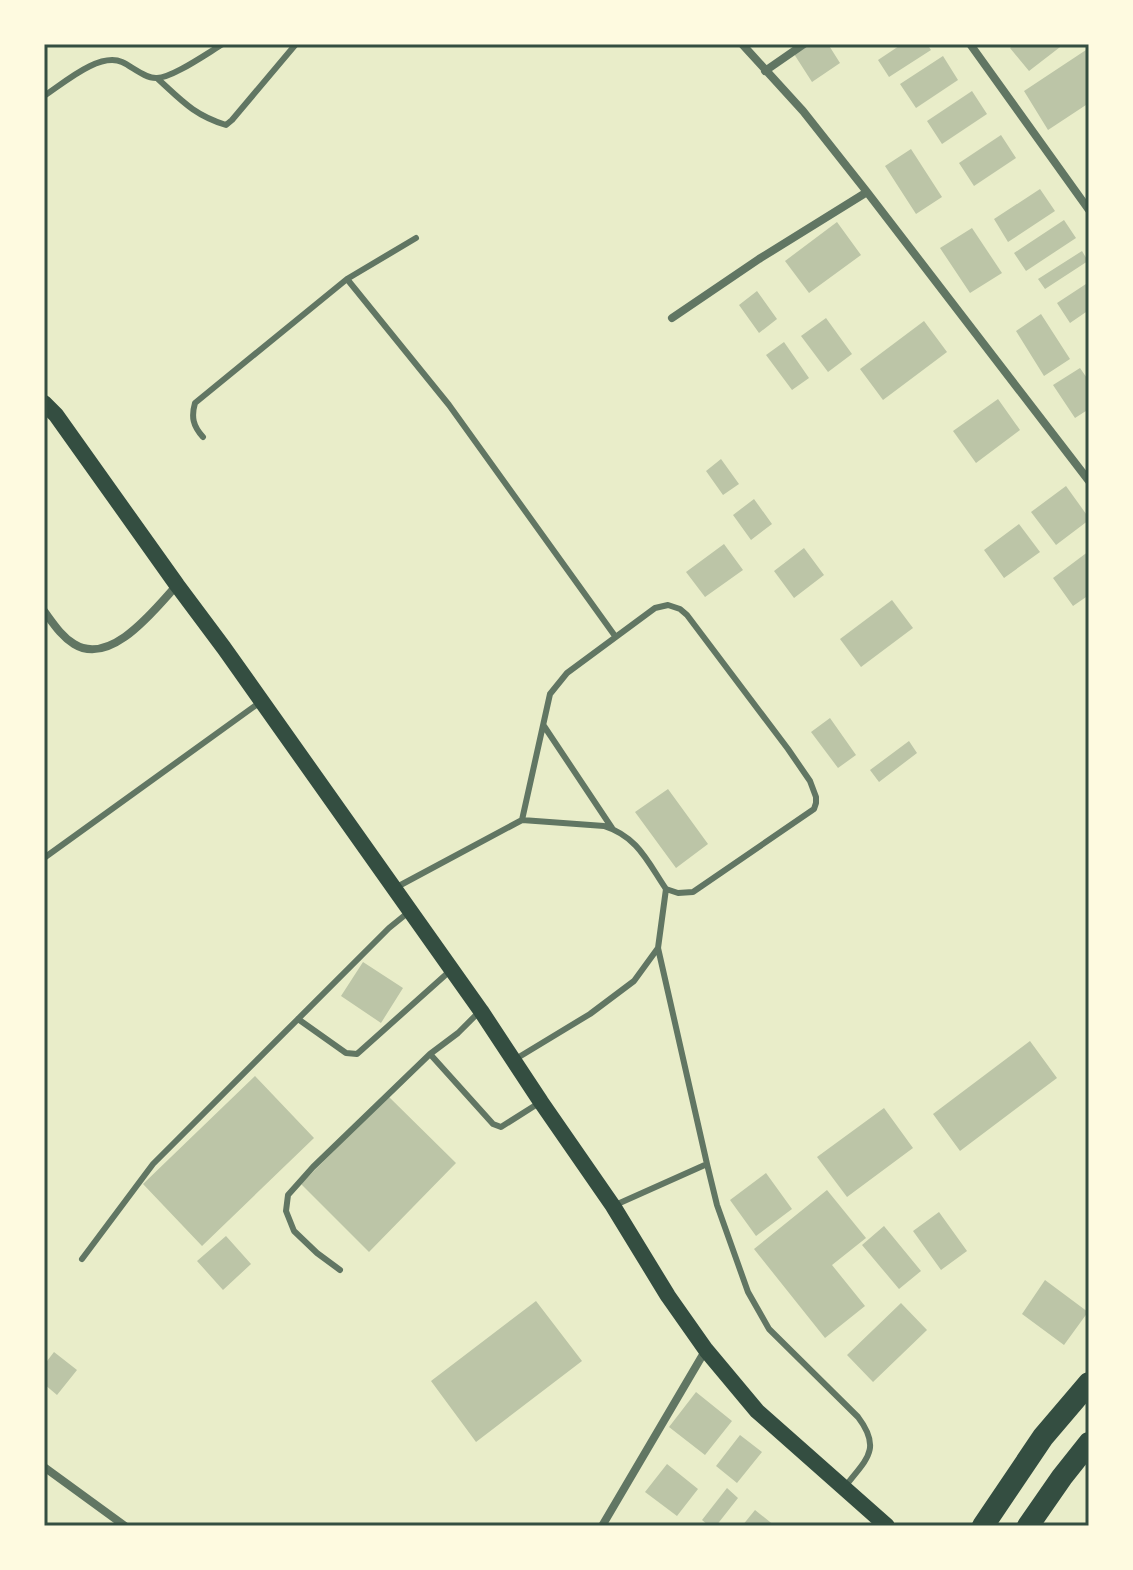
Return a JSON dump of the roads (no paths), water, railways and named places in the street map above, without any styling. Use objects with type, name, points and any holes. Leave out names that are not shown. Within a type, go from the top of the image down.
[{"type":"highway","points":[[983,1526],[1043,1437],[1089,1383]]},
{"type":"highway","points":[[1028,1526],[1089,1443]]},
{"type":"main road","points":[[44,403],[56,415],[262,701],[481,1011],[706,1350],[757,1411],[887,1526]]},
{"type":"street","points":[[742,44],[803,111],[1089,481]]},
{"type":"street","points":[[765,71],[804,44]]},
{"type":"street","points":[[970,44],[1089,210]]},
{"type":"street","points":[[672,318],[867,192]]},
{"type":"street","points":[[44,611],[77,647],[110,647],[135,629],[177,585]]},
{"type":"street","points":[[602,1526],[706,1350]]},
{"type":"street","points":[[44,1467],[125,1526]]},
{"type":"lane","points":[[158,79],[223,44]]},
{"type":"lane","points":[[44,96],[96,62],[109,59],[158,79],[192,110],[226,125],[296,44]]},
{"type":"lane","points":[[203,437],[192,419],[195,403],[347,279],[416,238]]},
{"type":"lane","points":[[347,279],[449,405],[615,636]]},
{"type":"lane","points":[[394,888],[522,820],[612,828],[633,841],[666,889],[678,893],[693,892],[814,809],[816,797],[810,781],[788,749],[680,609],[668,605],[655,608],[615,636],[567,673],[550,694],[522,820]]},
{"type":"lane","points":[[44,858],[262,701]]},
{"type":"lane","points":[[544,726],[612,828]]},
{"type":"lane","points":[[666,889],[658,948],[717,1205],[748,1292],[769,1329],[858,1417],[868,1431],[871,1441],[869,1451],[843,1489]]},
{"type":"lane","points":[[82,1259],[153,1164],[389,928],[410,911]]},
{"type":"lane","points":[[513,1061],[590,1014],[634,981],[658,948]]},
{"type":"lane","points":[[298,1019],[346,1053],[357,1054],[451,970]]},
{"type":"lane","points":[[340,1270],[294,1231],[286,1211],[288,1195],[430,1054],[481,1011]]},
{"type":"lane","points":[[430,1054],[493,1124],[501,1127],[541,1102]]},
{"type":"lane","points":[[613,1206],[707,1164]]}]
